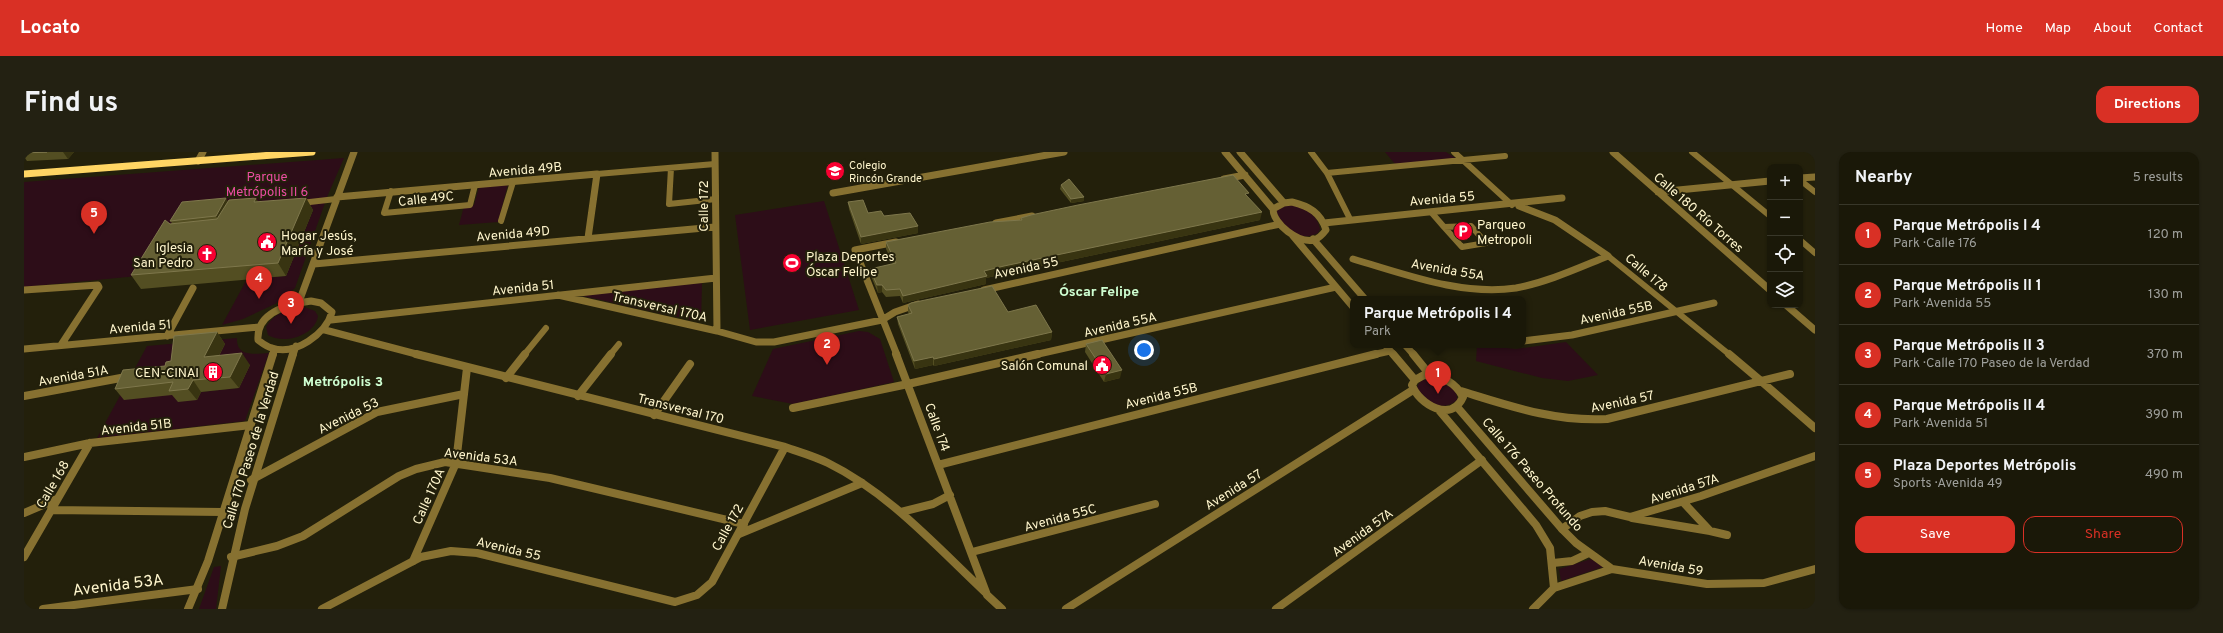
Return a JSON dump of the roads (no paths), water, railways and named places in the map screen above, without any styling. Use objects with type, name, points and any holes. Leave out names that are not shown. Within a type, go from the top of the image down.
[{"type":"main road","points":[[24,170],[269,152]]},
{"type":"main road","points":[[24,174],[200,157],[312,152]]},
{"type":"street","points":[[299,302],[354,152]]},
{"type":"street","name":"Calle 172","points":[[716,152],[715,227],[717,331]]},
{"type":"street","points":[[833,192],[1064,152]]},
{"type":"street","points":[[1225,152],[1273,208],[1273,214],[1280,224],[1292,235],[1350,303]]},
{"type":"street","points":[[1240,152],[1284,203]]},
{"type":"street","name":"Calle 180 Río Torres","points":[[1613,152],[1767,287]]},
{"type":"street","points":[[588,238],[597,174]]},
{"type":"street","name":"Avenida 49B","points":[[337,198],[597,174]]},
{"type":"street","points":[[1213,181],[1245,175]]},
{"type":"street","points":[[1803,179],[1815,177]]},
{"type":"street","points":[[1658,192],[1767,181]]},
{"type":"street","name":"Avenida 55","points":[[1324,223],[1350,219],[1512,205],[1562,198]]},
{"type":"street","points":[[1273,208],[1284,203],[1305,205],[1315,211],[1324,223],[1326,230],[1324,234],[1313,239],[1305,239],[1292,235]]},
{"type":"street","name":"Calle 178","points":[[1512,205],[1532,209],[1557,221],[1608,256]]},
{"type":"street","points":[[987,224],[1042,214]]},
{"type":"street","name":"Avenida 55","points":[[978,291],[1280,224]]},
{"type":"street","name":"Avenida 49D","points":[[314,264],[715,227]]},
{"type":"street","points":[[1313,239],[1362,296]]},
{"type":"street","name":"Calle 174","points":[[902,241],[855,250],[908,384],[987,595],[1002,609]]},
{"type":"street","name":"Avenida 55A","points":[[1353,259],[1441,282],[1471,288],[1502,289],[1524,286],[1608,256]]},
{"type":"street","name":"Avenida 51","points":[[331,320],[716,278]]},
{"type":"street","points":[[24,290],[95,284],[99,287],[61,345]]},
{"type":"street","name":"Avenida 55A","points":[[908,384],[1336,287]]},
{"type":"street","points":[[167,336],[193,288]]},
{"type":"street","name":"Transversal 170A","points":[[558,295],[717,331],[756,342],[774,342],[882,320]]},
{"type":"street","points":[[299,302],[321,303],[330,309],[331,320],[325,330],[311,340],[296,346],[274,349],[258,340],[257,335],[259,327],[272,313],[299,302]]},
{"type":"street","points":[[882,320],[909,306],[924,303]]},
{"type":"street","name":"Avenida 55B","points":[[1526,341],[1572,335],[1714,303]]},
{"type":"street","points":[[1789,308],[1815,330]]},
{"type":"street","name":"Avenida 51","points":[[24,349],[259,327]]},
{"type":"street","name":"Transversal 170","points":[[325,330],[506,378],[785,447],[832,465],[874,490],[901,512],[987,595]]},
{"type":"street","name":"Calle 170 Paseo de la Verdad","points":[[222,609],[231,557],[251,480],[296,346]]},
{"type":"street","points":[[1388,348],[1415,380]]},
{"type":"street","name":"Avenida 55B","points":[[938,465],[1388,348]]},
{"type":"street","points":[[1408,348],[1430,375]]},
{"type":"street","name":"Calle 170 Paseo de la Verdad","points":[[188,609],[198,589],[272,363],[274,349]]},
{"type":"street","name":"Avenida 57","points":[[1461,391],[1542,416],[1587,422],[1607,420],[1790,374]]},
{"type":"street","points":[[1424,375],[1430,375],[1448,380],[1461,391],[1463,397],[1462,403],[1458,408],[1449,410],[1438,409],[1422,402],[1413,390],[1412,385],[1415,380],[1424,375]]},
{"type":"street","name":"Calle 178","points":[[1761,381],[1815,428]]},
{"type":"street","name":"Avenida 57","points":[[1066,609],[1413,390]]},
{"type":"street","name":"Calle 176 Paseo Profundo","points":[[1458,408],[1562,529],[1589,553],[1612,569]]},
{"type":"street","points":[[1438,409],[1536,525],[1550,548],[1553,563],[1554,588]]},
{"type":"street","name":"Calle 172","points":[[675,602],[697,595],[712,582],[785,447]]},
{"type":"street","points":[[901,512],[933,504],[950,495]]},
{"type":"street","name":"Avenida 55","points":[[322,609],[421,557],[451,551],[477,553],[675,602]]},
{"type":"street","points":[[1553,563],[1566,563],[1589,553]]},
{"type":"street","name":"Avenida 59","points":[[1533,609],[1554,588],[1612,569],[1707,584],[1764,583],[1815,569]]},
{"type":"lane","points":[[1311,152],[1327,173],[1350,219]]},
{"type":"lane","points":[[1454,152],[1512,205]]},
{"type":"lane","points":[[1692,152],[1767,214]]},
{"type":"lane","points":[[1327,173],[1505,156]]},
{"type":"lane","name":"Avenida 49B","points":[[597,174],[715,164]]},
{"type":"lane","points":[[671,168],[668,204],[716,199]]},
{"type":"lane","points":[[501,221],[513,182]]},
{"type":"lane","points":[[1803,182],[1815,192]]},
{"type":"lane","name":"Calle 49C","points":[[391,192],[384,213],[470,205],[475,185]]},
{"type":"lane","points":[[297,203],[337,198]]},
{"type":"lane","points":[[1431,212],[1462,247],[1486,243],[1471,226],[1444,226]]},
{"type":"lane","points":[[1803,243],[1815,253]]},
{"type":"lane","name":"Calle 178","points":[[1608,256],[1761,381]]},
{"type":"lane","points":[[506,378],[546,328]]},
{"type":"lane","points":[[578,396],[619,344]]},
{"type":"lane","points":[[654,415],[690,364]]},
{"type":"lane","name":"Calle 170A","points":[[413,561],[456,463],[467,368]]},
{"type":"lane","name":"Avenida 51A","points":[[24,396],[126,377]]},
{"type":"lane","points":[[793,408],[908,384]]},
{"type":"lane","name":"Avenida 53","points":[[251,480],[378,412],[464,394]]},
{"type":"lane","name":"Avenida 51B","points":[[24,457],[90,443],[251,425]]},
{"type":"lane","name":"Calle 168","points":[[24,557],[56,499],[90,443]]},
{"type":"lane","name":"Avenida 57A","points":[[1630,517],[1682,502],[1815,456]]},
{"type":"lane","name":"Avenida 57A","points":[[1276,609],[1482,460]]},
{"type":"lane","name":"Avenida 53A","points":[[231,557],[266,550],[303,536],[399,476],[416,469],[444,462],[550,478],[744,524]]},
{"type":"lane","points":[[739,534],[862,483]]},
{"type":"lane","points":[[24,513],[56,499]]},
{"type":"lane","points":[[1682,502],[1710,531]]},
{"type":"lane","name":"Avenida 55C","points":[[972,552],[1155,504]]},
{"type":"lane","points":[[51,510],[222,512]]},
{"type":"lane","points":[[1562,529],[1582,514],[1590,511],[1604,510],[1630,517],[1728,535]]},
{"type":"lane","name":"Avenida 53A","points":[[43,609],[198,589]]},
{"type":"place","name":"Colegio Rincón Grande","points":[[835,171]]},
{"type":"place","name":"Parqueo Metropoli","points":[[1463,231]]},
{"type":"place","name":"Plaza Deportes Metrópolis","points":[[94,234]]},
{"type":"place","name":"Hogar Jesús, María y José","points":[[267,242]]},
{"type":"place","name":"Iglesia San Pedro","points":[[207,254]]},
{"type":"place","name":"Plaza Deportes Óscar Felipe","points":[[792,263]]},
{"type":"place","name":"Parque Metrópolis II 4","points":[[259,299]]},
{"type":"place","name":"Parque Metrópolis II 3","points":[[291,324]]},
{"type":"place","name":"Parque Metrópolis II 1","points":[[827,365]]},
{"type":"place","name":"Salón Comunal","points":[[1102,365]]},
{"type":"place","name":"CEN-CINAI","points":[[213,372]]},
{"type":"place","name":"Parque Metrópolis I 4","points":[[1438,394]]},
{"type":"district","name":"Óscar Felipe","points":[[1099,291]]},
{"type":"district","name":"Metrópolis 3","points":[[343,381]]},
{"type":"park label","name":"Parque Metrópolis II 6","points":[[267,184]]}]
